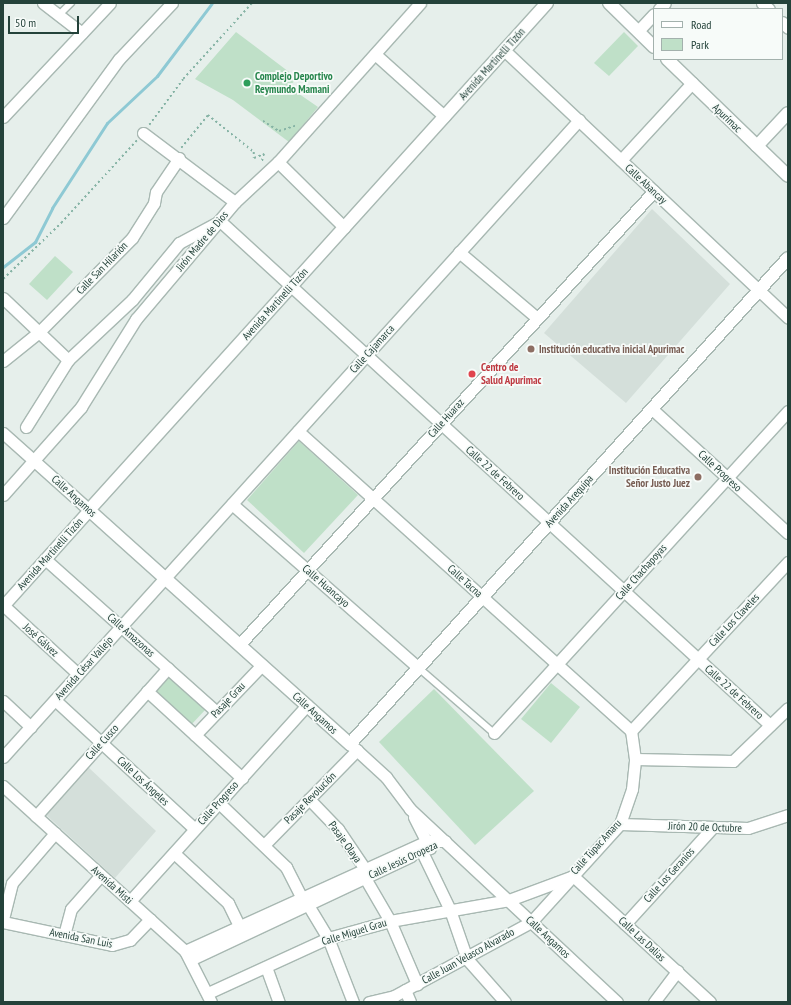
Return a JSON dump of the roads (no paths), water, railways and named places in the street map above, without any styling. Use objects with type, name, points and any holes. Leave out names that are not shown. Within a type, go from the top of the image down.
[{"type":"street","points":[[43,3],[82,33]]},
{"type":"street","points":[[6,110],[110,3]]},
{"type":"street","points":[[3,218],[119,59],[172,3]]},
{"type":"street","name":"Jirón Madre de Dios","points":[[3,495],[82,407],[136,319],[235,202],[310,128],[420,3]]},
{"type":"street","name":"Avenida Martinelli Tizón","points":[[3,605],[547,3]]},
{"type":"street","points":[[609,3],[653,46]]},
{"type":"street","points":[[638,31],[653,15]]},
{"type":"street","name":"Calle Abancay","points":[[504,50],[788,318]]},
{"type":"street","points":[[375,54],[444,116]]},
{"type":"street","name":"Apurímac","points":[[668,60],[788,176]]},
{"type":"street","points":[[621,160],[692,83]]},
{"type":"street","points":[[756,146],[788,113]]},
{"type":"street","name":"Calle Cajamarca","points":[[165,578],[579,120]]},
{"type":"street","points":[[143,133],[177,156],[235,202]]},
{"type":"street","name":"Calle San Hilarión","points":[[3,361],[39,332],[132,238],[154,203],[156,192],[177,156]]},
{"type":"street","points":[[276,163],[344,227]]},
{"type":"street","name":"Calle Huaraz","points":[[239,645],[654,191]]},
{"type":"street","points":[[26,427],[68,360],[132,300],[179,243],[220,221]]},
{"type":"street","name":"Calle 22 de Febrero","points":[[220,221],[770,725]]},
{"type":"street","points":[[459,252],[537,318]]},
{"type":"street","name":"Avenida Arequipa","points":[[353,747],[419,668],[788,258]]},
{"type":"street","points":[[3,298],[68,360]]},
{"type":"street","name":"Calle Progreso","points":[[652,409],[788,533]]},
{"type":"street","name":"Calle Chachapoyas","points":[[494,734],[788,411]]},
{"type":"street","name":"Calle Tacna","points":[[298,430],[631,731]]},
{"type":"street","name":"Calle Angamos","points":[[3,433],[386,777],[410,809],[617,1002]]},
{"type":"street","name":"Calle Huancayo","points":[[232,504],[419,668]]},
{"type":"street","name":"Calle Amazonas","points":[[45,559],[217,712]]},
{"type":"street","name":"Calle Los Claveles","points":[[631,731],[788,562]]},
{"type":"street","name":"Avenida César Vallejo","points":[[3,757],[165,578]]},
{"type":"street","name":"José Gálvez","points":[[3,605],[78,674]]},
{"type":"street","name":"Pasaje Grau","points":[[195,735],[262,665]]},
{"type":"street","name":"Calle Cusco","points":[[36,816],[168,668]]},
{"type":"street","points":[[147,691],[242,778]]},
{"type":"street","name":"Calle Los Ángeles","points":[[55,700],[195,829]]},
{"type":"street","points":[[3,701],[31,727]]},
{"type":"street","name":"Calle Progreso","points":[[130,901],[307,705]]},
{"type":"street","points":[[635,759],[733,761],[788,708]]},
{"type":"street","name":"Calle Túpac Amaru","points":[[509,900],[573,876],[620,824],[632,789],[635,759],[631,731]]},
{"type":"street","name":"Pasaje Revolución","points":[[264,845],[309,799],[353,747]]},
{"type":"street","name":"Avenida Misti","points":[[4,789],[55,833],[188,955],[210,998]]},
{"type":"street","name":"Pasaje Olaya","points":[[309,799],[338,829],[365,874],[390,921],[417,984]]},
{"type":"street","points":[[219,803],[286,867],[328,938],[353,1002]]},
{"type":"street","points":[[410,809],[450,910],[466,959],[505,1002]]},
{"type":"street","name":"Jirón 20 de Octubre","points":[[620,824],[748,828],[788,816]]},
{"type":"street","name":"Calle Los Geranios","points":[[625,924],[713,827]]},
{"type":"street","points":[[3,919],[12,883],[55,833]]},
{"type":"street","name":"Calle Jesús Oropeza","points":[[188,955],[365,874],[426,847],[445,841]]},
{"type":"street","points":[[174,852],[228,903],[240,926]]},
{"type":"street","points":[[64,935],[71,908],[101,875]]},
{"type":"street","name":"Calle Juan Velasco Alvarado","points":[[369,1002],[405,990],[466,959],[531,922],[573,876]]},
{"type":"street","name":"Calle Las Dalias","points":[[573,876],[677,971],[706,1001]]},
{"type":"street","name":"Calle Miguel Grau","points":[[210,998],[266,967],[328,938],[390,921],[509,900]]},
{"type":"street","name":"Calle Jesús Oropeza","points":[[188,955],[240,926],[305,901]]},
{"type":"street","name":"Avenida San Luis","points":[[3,922],[119,945],[130,940],[150,919]]},
{"type":"street","points":[[266,967],[279,1002]]},
{"type":"street","points":[[654,1002],[677,971]]},
{"type":"street","points":[[405,990],[410,1002]]},
{"type":"lane","points":[[59,15],[71,3]]},
{"type":"lane","points":[[419,668],[494,734]]},
{"type":"waterway","points":[[3,267],[35,242],[52,208],[107,123],[157,76],[212,3]]},
{"type":"place","name":"Complejo Deportivo Reymundo Mamani","points":[[247,83]]},
{"type":"place","name":"Institución educativa inicial Apurimac","points":[[531,349]]},
{"type":"place","name":"Centro de Salud Apurimac","points":[[472,374]]},
{"type":"place","name":"Institución Educativa Señor Justo Juez","points":[[698,477]]}]
